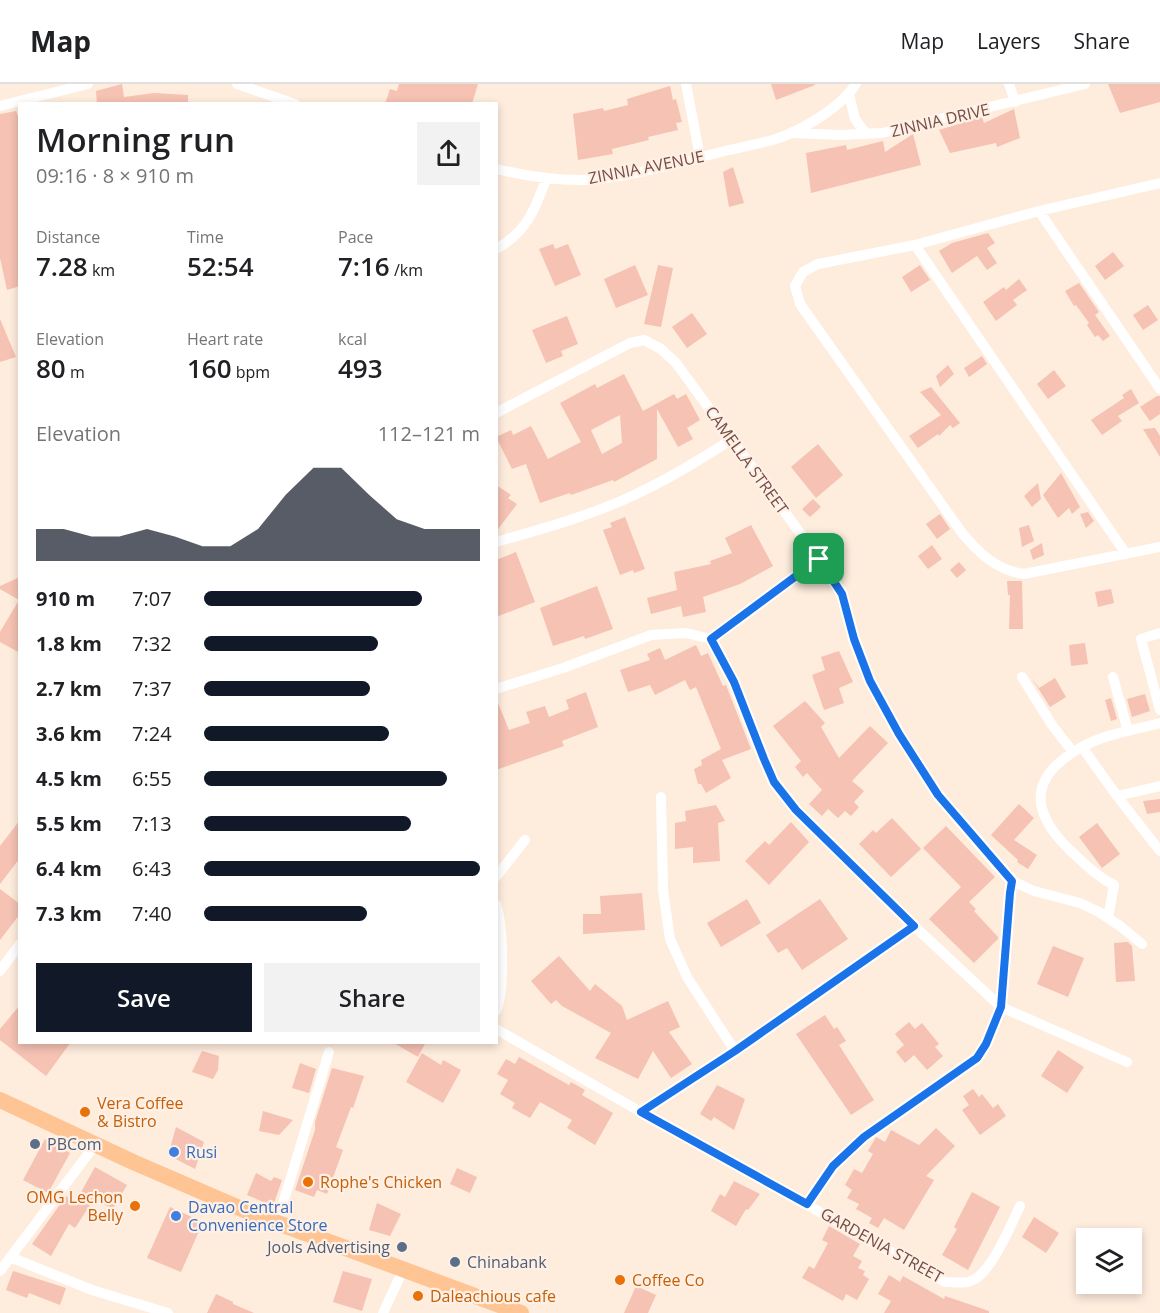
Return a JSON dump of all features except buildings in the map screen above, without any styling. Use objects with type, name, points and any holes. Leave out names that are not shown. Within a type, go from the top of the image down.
[{"type":"main road","points":[[0,1100],[251,1213],[521,1313]]},
{"type":"street","points":[[21,102],[88,84]]},
{"type":"street","points":[[237,84],[289,102]]},
{"type":"street","points":[[686,84],[700,157]]},
{"type":"street","points":[[793,133],[813,122],[849,94],[856,84]]},
{"type":"street","points":[[1009,84],[1015,102]]},
{"type":"street","name":"ZINNIA DRIVE","points":[[793,133],[840,135],[904,129],[1085,84]]},
{"type":"street","points":[[849,94],[855,119],[866,134]]},
{"type":"street","points":[[0,106],[18,103]]},
{"type":"street","name":"ZINNIA AVENUE","points":[[498,169],[546,178],[588,180],[651,170],[793,133]]},
{"type":"street","points":[[498,248],[516,237],[528,222],[546,178]]},
{"type":"street","points":[[1160,183],[1039,211],[915,245],[818,264],[803,272],[795,286],[800,304],[962,533],[987,559],[1011,572],[1024,574],[1160,547]]},
{"type":"street","points":[[1039,211],[1160,389]]},
{"type":"street","points":[[915,245],[1126,554]]},
{"type":"street","name":"CAMELLA STREET","points":[[498,412],[630,343],[644,340],[661,349],[676,363],[842,594],[854,639],[870,681],[899,734],[938,795],[1012,881],[1034,891],[1080,903],[1108,918],[1142,944]]},
{"type":"street","points":[[498,541],[573,519],[632,496],[693,464],[732,439]]},
{"type":"street","points":[[711,639],[819,559]]},
{"type":"street","points":[[498,688],[563,668],[651,635],[686,633],[711,639],[734,682],[774,782],[796,810],[914,926],[1001,1007],[1127,1062]]},
{"type":"street","points":[[1160,633],[1141,639],[1160,710]]},
{"type":"street","points":[[1022,677],[1052,725],[1078,749],[1160,851]]},
{"type":"street","points":[[1113,677],[1128,731]]},
{"type":"street","points":[[1108,918],[1114,885],[1099,877],[1058,840],[1040,805],[1041,791],[1051,770],[1078,749],[1103,738],[1160,723]]},
{"type":"street","points":[[1117,796],[1160,786]]},
{"type":"street","points":[[661,797],[663,890],[670,939],[687,977],[735,1051]]},
{"type":"street","points":[[498,874],[525,840]]},
{"type":"street","points":[[807,1204],[833,1166],[864,1137],[977,1058],[986,1044],[1001,1007],[1012,881]]},
{"type":"street","points":[[498,912],[501,923],[501,989],[498,1002]]},
{"type":"street","points":[[641,1112],[735,1051],[914,926]]},
{"type":"street","points":[[0,971],[18,947]]},
{"type":"street","name":"GARDENIA STREET","points":[[498,1030],[945,1282],[970,1282],[984,1272],[1020,1206]]},
{"type":"street","points":[[277,1223],[328,1052]]},
{"type":"street","points":[[0,1271],[95,1144]]},
{"type":"street","points":[[10,1257],[92,1290],[168,1313]]},
{"type":"street","points":[[383,1313],[403,1270]]},
{"type":"place","name":"Vera Coffee & Bistro","points":[[85,1112]]},
{"type":"place","name":"PBCom","points":[[35,1144]]},
{"type":"place","name":"Rusi","points":[[174,1152]]},
{"type":"place","name":"Rophe's Chicken","points":[[308,1182]]},
{"type":"place","name":"OMG Lechon Belly","points":[[135,1206]]},
{"type":"place","name":"Davao Central Convenience Store","points":[[176,1216]]},
{"type":"place","name":"Jools Advertising","points":[[402,1247]]},
{"type":"place","name":"Chinabank","points":[[455,1262]]},
{"type":"place","name":"Coffee Co","points":[[620,1280]]},
{"type":"place","name":"Daleachious cafe","points":[[418,1296]]},
{"type":"route","points":[[819,559],[842,594],[854,639],[870,681],[899,734],[938,795],[1012,881],[1001,1007],[986,1044],[977,1058],[864,1137],[833,1166],[807,1204],[641,1112],[735,1051],[914,926],[796,810],[774,782],[734,682],[711,639],[819,559]]}]
